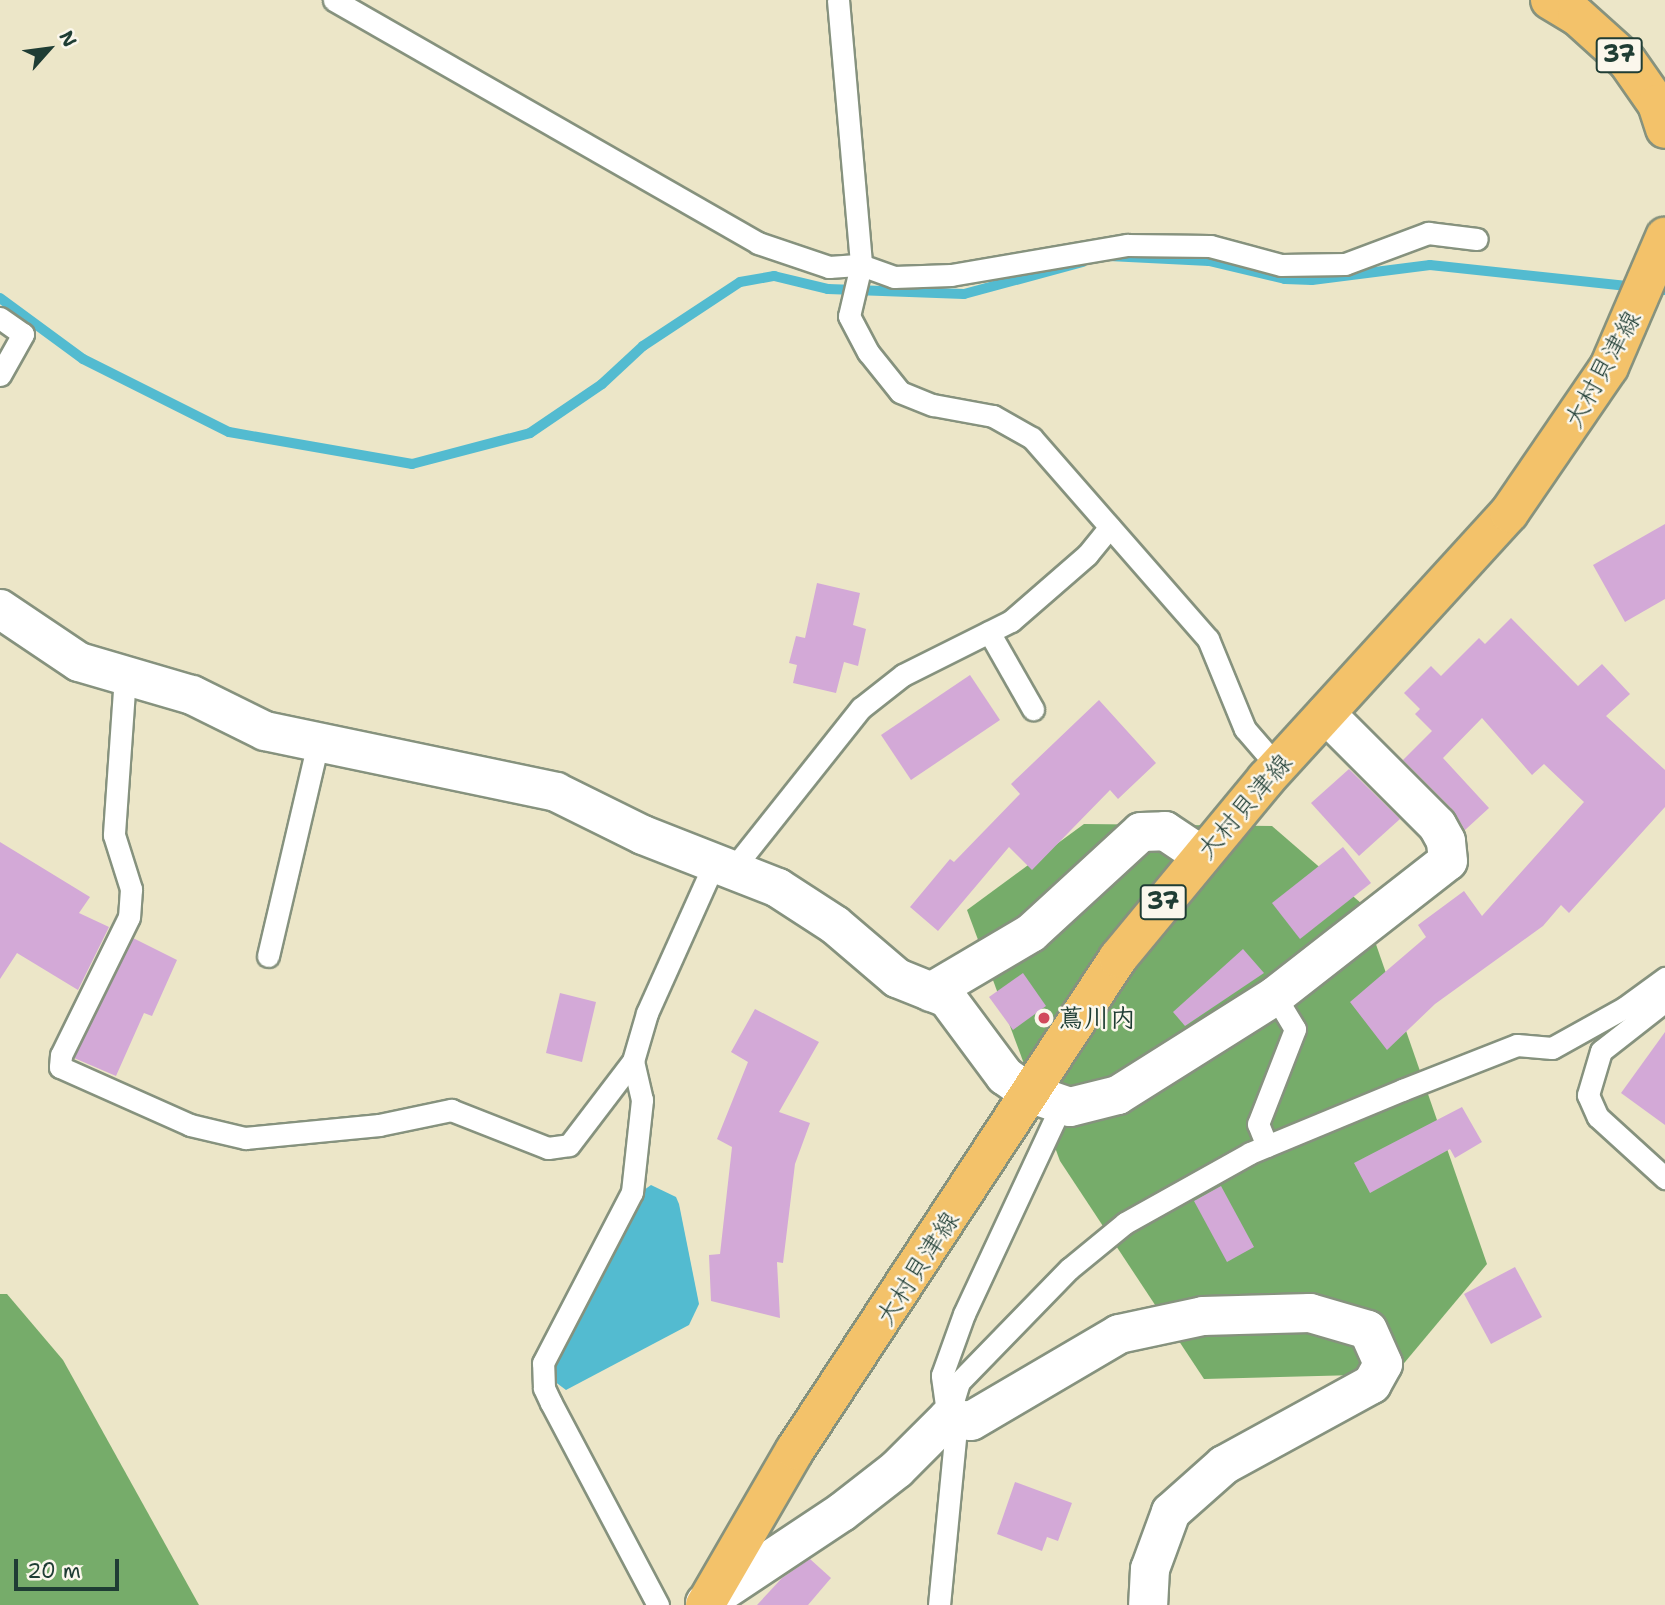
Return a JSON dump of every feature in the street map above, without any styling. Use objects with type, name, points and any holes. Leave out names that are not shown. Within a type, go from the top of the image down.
[{"type":"main road","name":"37","points":[[1550,0],[1577,16],[1627,61],[1657,104],[1665,129]]},
{"type":"main road","name":"大村貝津線","points":[[705,1604],[795,1450],[1046,1099],[1118,958],[1277,766],[1508,513],[1563,440],[1609,367],[1665,237]]},
{"type":"street","points":[[0,609],[79,662],[192,695],[265,731],[556,792],[723,867],[778,888],[835,925],[897,978],[947,998],[1005,1076],[1046,1099],[1070,1107],[1118,1095],[1275,996],[1448,861],[1446,841],[1437,825],[1326,714]]},
{"type":"street","points":[[931,992],[1031,933],[1141,832],[1165,831],[1201,855]]},
{"type":"street","points":[[705,1604],[842,1512],[897,1469],[952,1418],[971,1421],[1119,1334],[1203,1316],[1310,1313],[1368,1330],[1383,1364],[1372,1384],[1224,1465],[1171,1513],[1150,1569],[1147,1605]]},
{"type":"lane","points":[[334,0],[758,243],[829,267],[861,265],[894,277],[951,275],[1127,245],[1210,246],[1281,265],[1345,264],[1428,233],[1477,239]]},
{"type":"lane","points":[[838,0],[861,265],[849,316],[868,352],[900,392],[933,405],[993,416],[1032,438],[1208,639],[1245,729],[1277,766]]},
{"type":"lane","points":[[0,318],[23,334],[0,375]]},
{"type":"lane","points":[[125,676],[114,835],[131,889],[129,917],[61,1055],[61,1067],[190,1125],[245,1138],[379,1125],[451,1110],[548,1148],[569,1145],[633,1061],[647,1013],[723,867],[861,708],[903,675],[989,632],[1049,591],[1110,527]]},
{"type":"lane","points":[[989,632],[1034,709]]},
{"type":"lane","points":[[268,956],[318,742]]},
{"type":"lane","points":[[939,1605],[952,1418],[960,1382],[1069,1269],[1125,1223],[1267,1146],[1517,1045],[1552,1048],[1624,1008],[1665,978]]},
{"type":"lane","points":[[1267,1146],[1258,1124],[1295,1029],[1275,996]]},
{"type":"lane","points":[[1665,1001],[1601,1051],[1588,1095],[1598,1117],[1665,1178]]},
{"type":"lane","points":[[633,1061],[642,1100],[632,1192],[543,1363],[544,1388],[658,1605]]},
{"type":"lane","points":[[952,1418],[942,1375],[1046,1099]]},
{"type":"green space","points":[[1084,824],[1272,826],[1362,904],[1487,1264],[1395,1374],[1204,1379],[1060,1161],[967,910]]},
{"type":"green space","points":[[0,1294],[7,1294],[63,1360],[199,1605],[0,1605]]},
{"type":"water","points":[[651,1185],[676,1197],[679,1204],[699,1304],[689,1325],[566,1390],[554,1381],[553,1365],[644,1190]]},
{"type":"building","points":[[1665,524],[1665,599],[1625,622],[1593,565]]},
{"type":"building","points":[[817,583],[860,593],[853,625],[866,629],[858,666],[844,662],[836,693],[793,683],[797,665],[789,663],[796,636],[805,638]]},
{"type":"building","points":[[1511,618],[1578,686],[1602,664],[1630,694],[1606,716],[1665,770],[1665,807],[1569,913],[1561,905],[1543,926],[1435,1004],[1387,1050],[1350,1002],[1426,937],[1418,925],[1464,891],[1482,916],[1584,802],[1544,764],[1532,775],[1482,718],[1443,758],[1489,808],[1465,830],[1453,810],[1403,760],[1432,731],[1415,714],[1420,709],[1404,693],[1431,666],[1441,676],[1479,638],[1485,644]]},
{"type":"building","points":[[970,675],[1000,720],[911,780],[881,735]]},
{"type":"building","points":[[1099,700],[1156,763],[1118,799],[1110,790],[1032,870],[1009,847],[938,931],[910,907],[950,859],[954,862],[1020,794],[1011,784]]},
{"type":"building","points":[[1349,769],[1400,819],[1359,856],[1311,803]]},
{"type":"building","points":[[0,842],[90,897],[79,913],[109,927],[78,990],[17,953],[0,979]]},
{"type":"building","points":[[1343,847],[1371,883],[1300,939],[1272,903]]},
{"type":"building","points":[[133,938],[177,960],[152,1016],[144,1013],[116,1076],[74,1058]]},
{"type":"building","points":[[1243,949],[1264,973],[1185,1026],[1173,1012]]},
{"type":"building","points":[[1023,973],[1046,1006],[1013,1030],[989,997]]},
{"type":"building","points":[[560,993],[596,1002],[582,1062],[546,1053]]},
{"type":"building","points":[[755,1009],[819,1042],[779,1112],[810,1123],[795,1164],[783,1263],[777,1262],[780,1318],[711,1301],[709,1255],[720,1254],[732,1147],[717,1139],[748,1062],[731,1052]]},
{"type":"building","points":[[1665,1032],[1665,1125],[1621,1093]]},
{"type":"building","points":[[1462,1107],[1482,1142],[1455,1158],[1450,1149],[1370,1193],[1354,1163]]},
{"type":"building","points":[[1221,1186],[1254,1247],[1227,1262],[1194,1201]]},
{"type":"building","points":[[1515,1267],[1542,1317],[1491,1344],[1464,1294]]},
{"type":"building","points":[[1015,1482],[1072,1503],[1058,1541],[1047,1537],[1042,1551],[997,1534]]},
{"type":"building","points":[[810,1559],[831,1578],[808,1605],[757,1605],[782,1578]]},
{"type":"waterway","points":[[1109,256],[1209,261],[1285,279],[1312,280],[1430,265],[1665,290]]},
{"type":"waterway","points":[[0,298],[83,359],[229,432],[412,464],[530,433],[602,384],[643,346],[740,282],[774,276],[828,289],[964,294],[1083,262]]},
{"type":"place","name":"蔦川内","points":[[1044,1018]]}]
